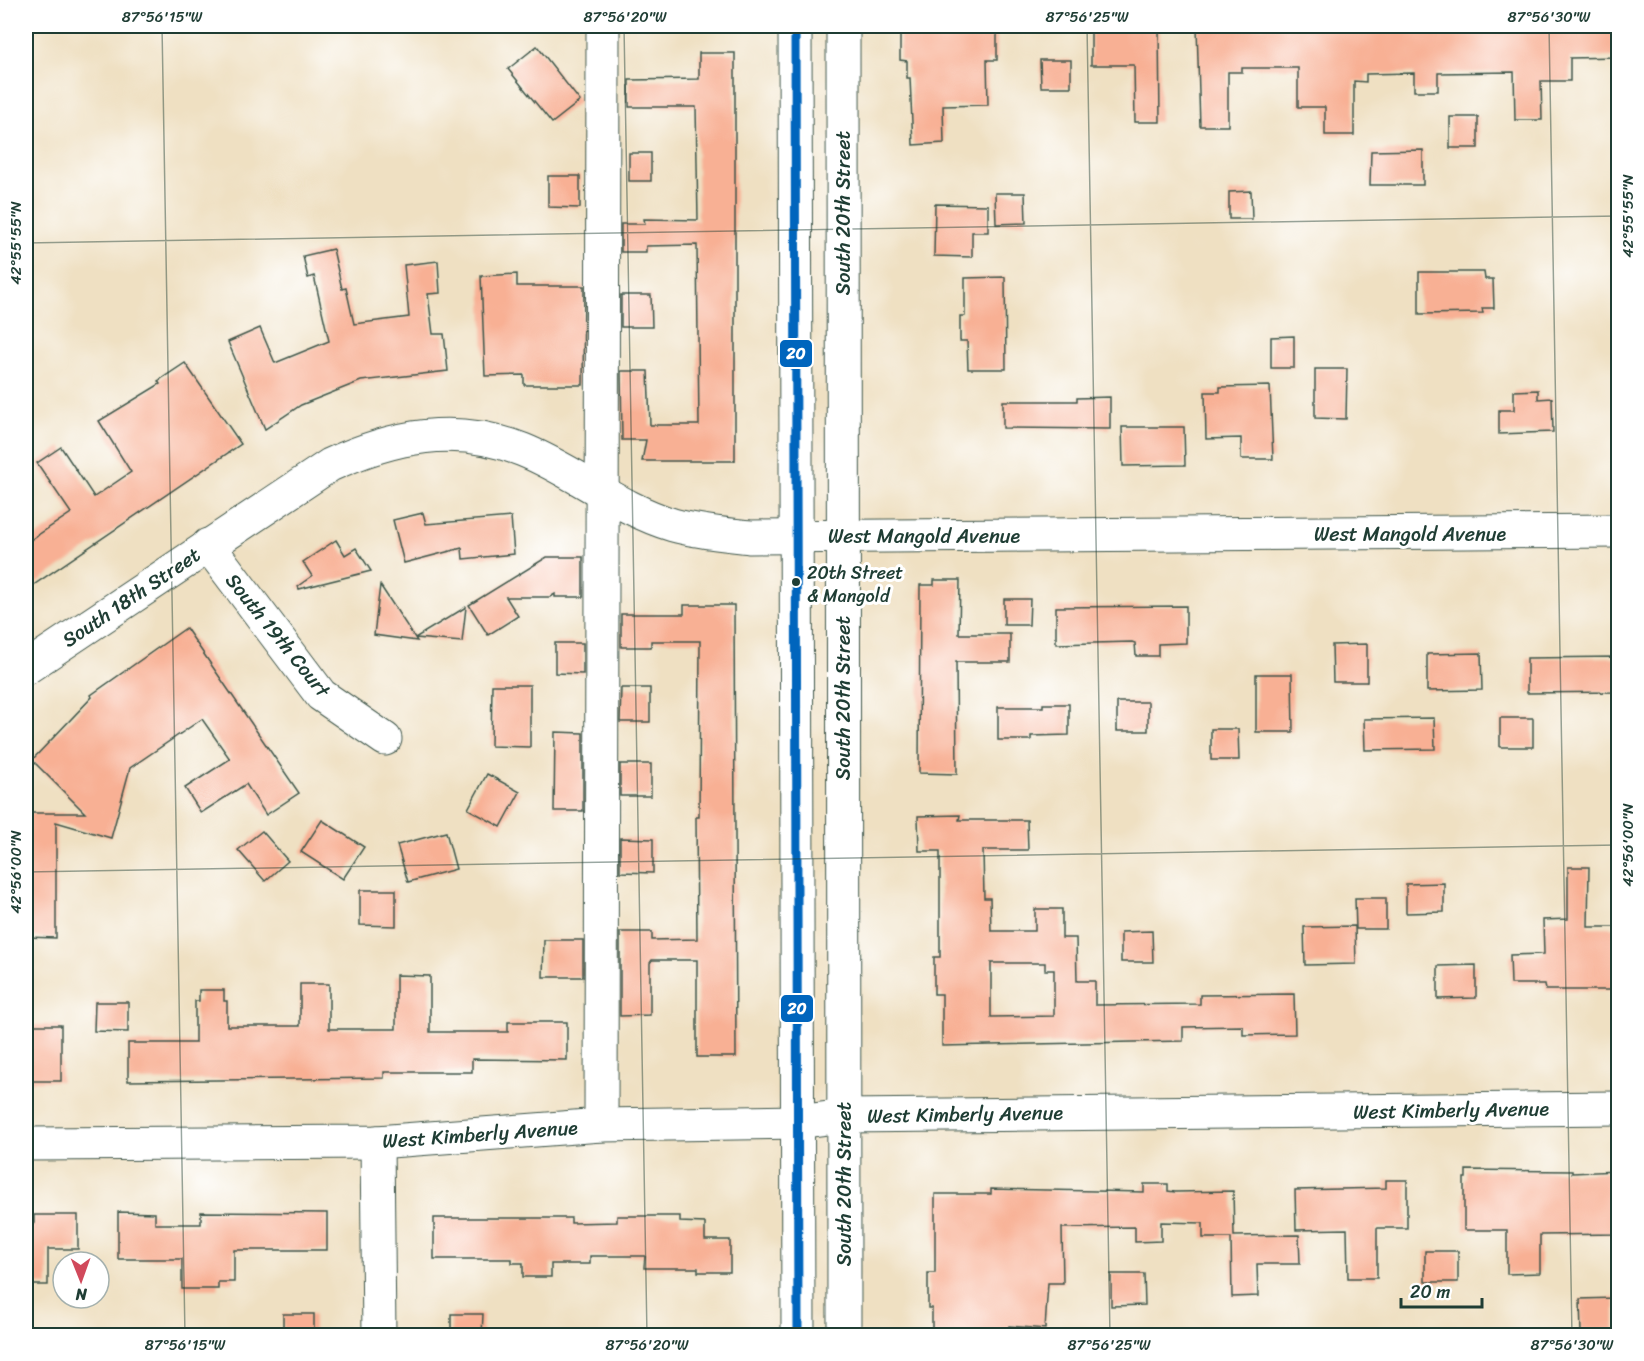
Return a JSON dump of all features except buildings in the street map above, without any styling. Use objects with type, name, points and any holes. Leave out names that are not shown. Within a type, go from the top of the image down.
[{"type":"street","points":[[601,1125],[604,495],[603,26]]},
{"type":"street","points":[[795,26],[798,1335]]},
{"type":"street","name":"South 20th Street","points":[[843,26],[844,1335]]},
{"type":"street","name":"West Mangold Avenue","points":[[208,545],[330,465],[365,448],[398,439],[432,436],[495,441],[524,451],[604,495],[674,525],[750,537],[1618,531]]},
{"type":"street","name":"South 18th Street","points":[[26,668],[208,545]]},
{"type":"street","name":"South 19th Court","points":[[208,545],[321,695],[385,739]]},
{"type":"street","name":"West Kimberly Avenue","points":[[26,1144],[377,1142],[601,1125],[797,1122],[844,1116],[1618,1108]]},
{"type":"street","points":[[377,1142],[379,1335]]},
{"type":"transit line","name":"20","points":[[795,26],[798,1336]]},
{"type":"place","name":"20th Street & Mangold","points":[[796,582]]}]
